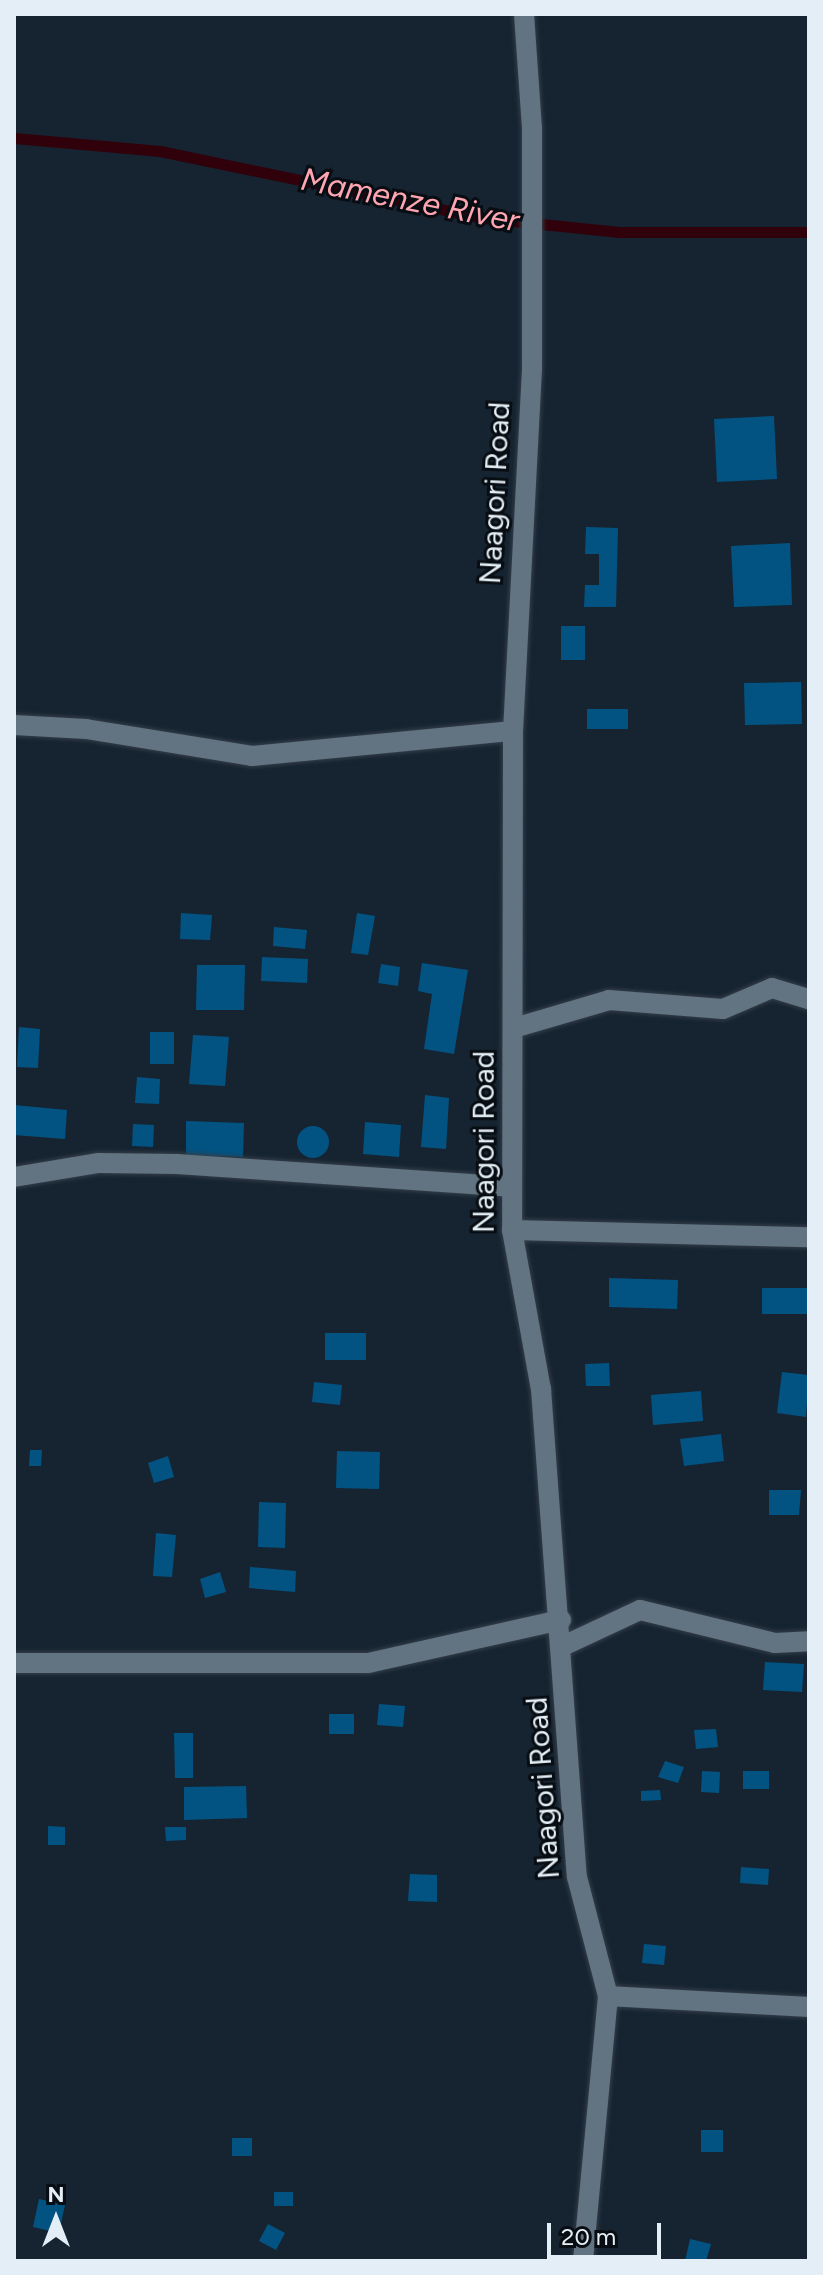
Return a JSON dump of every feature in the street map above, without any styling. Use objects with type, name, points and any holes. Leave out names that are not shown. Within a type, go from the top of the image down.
[{"type":"street","name":"Naagori Road","points":[[524,14],[532,128],[532,369],[513,731],[512,1230],[541,1389],[563,1646],[577,1877],[608,1996],[583,2261]]},
{"type":"street","points":[[14,725],[86,729],[252,756],[513,731]]},
{"type":"street","points":[[514,1028],[609,1000],[723,1009],[772,988],[809,999]]},
{"type":"street","points":[[14,1177],[99,1163],[161,1164],[511,1187]]},
{"type":"street","points":[[512,1230],[809,1237]]},
{"type":"street","points":[[563,1646],[640,1610],[775,1643],[809,1641]]},
{"type":"street","points":[[14,1663],[368,1663],[561,1620]]},
{"type":"street","points":[[608,1996],[809,2007]]},
{"type":"building","points":[[774,416],[777,479],[717,482],[714,419]]},
{"type":"building","points":[[586,527],[618,528],[616,607],[584,607],[585,585],[599,585],[599,554],[585,554]]},
{"type":"building","points":[[790,543],[792,605],[734,607],[731,546]]},
{"type":"building","points":[[561,626],[585,626],[585,660],[561,660]]},
{"type":"building","points":[[801,682],[802,724],[745,725],[744,683]]},
{"type":"building","points":[[587,709],[628,709],[628,729],[587,729]]},
{"type":"building","points":[[181,913],[212,915],[210,940],[180,939]]},
{"type":"building","points":[[357,913],[375,916],[368,955],[351,953]]},
{"type":"building","points":[[274,927],[307,930],[305,949],[273,946]]},
{"type":"building","points":[[262,957],[308,959],[307,983],[261,981]]},
{"type":"building","points":[[422,963],[468,970],[454,1054],[424,1049],[432,994],[418,991]]},
{"type":"building","points":[[381,964],[400,967],[398,986],[378,983]]},
{"type":"building","points":[[197,965],[245,965],[244,1010],[196,1010]]},
{"type":"building","points":[[19,1027],[40,1029],[38,1068],[17,1067]]},
{"type":"building","points":[[150,1032],[174,1032],[174,1064],[150,1064]]},
{"type":"building","points":[[193,1035],[229,1037],[225,1086],[189,1084]]},
{"type":"building","points":[[137,1077],[160,1079],[159,1104],[135,1103]]},
{"type":"building","points":[[425,1095],[449,1098],[446,1149],[421,1147]]},
{"type":"building","points":[[14,1105],[67,1110],[65,1139],[14,1135]]},
{"type":"building","points":[[186,1121],[244,1123],[243,1157],[186,1155]]},
{"type":"building","points":[[365,1122],[401,1125],[399,1157],[363,1154]]},
{"type":"building","points":[[133,1124],[154,1125],[153,1147],[132,1146]]},
{"type":"building","points":[[313,1126],[324,1131],[329,1142],[324,1153],[313,1158],[302,1153],[297,1142],[302,1131]]},
{"type":"building","points":[[609,1278],[678,1280],[677,1309],[609,1307]]},
{"type":"building","points":[[762,1288],[809,1288],[809,1314],[762,1314]]},
{"type":"building","points":[[325,1333],[366,1333],[366,1360],[325,1360]]},
{"type":"building","points":[[609,1363],[610,1386],[586,1386],[585,1364]]},
{"type":"building","points":[[782,1372],[809,1375],[806,1417],[777,1413]]},
{"type":"building","points":[[314,1382],[342,1385],[340,1405],[312,1402]]},
{"type":"building","points":[[701,1391],[703,1421],[653,1425],[651,1395]]},
{"type":"building","points":[[721,1434],[724,1461],[684,1466],[680,1439]]},
{"type":"building","points":[[30,1450],[42,1450],[41,1466],[29,1466]]},
{"type":"building","points":[[337,1451],[380,1452],[379,1489],[336,1488]]},
{"type":"building","points":[[168,1456],[174,1477],[154,1483],[148,1463]]},
{"type":"building","points":[[769,1490],[801,1490],[799,1515],[769,1515]]},
{"type":"building","points":[[259,1502],[286,1503],[285,1548],[258,1547]]},
{"type":"building","points":[[156,1533],[176,1535],[172,1577],[153,1576]]},
{"type":"building","points":[[250,1567],[296,1571],[295,1592],[249,1588]]},
{"type":"building","points":[[220,1572],[226,1592],[205,1598],[200,1579]]},
{"type":"building","points":[[765,1662],[804,1664],[802,1692],[763,1690]]},
{"type":"building","points":[[379,1704],[405,1706],[403,1727],[377,1725]]},
{"type":"building","points":[[329,1714],[354,1714],[354,1734],[329,1734]]},
{"type":"building","points":[[716,1729],[718,1747],[696,1749],[694,1730]]},
{"type":"building","points":[[174,1733],[193,1733],[193,1778],[175,1778]]},
{"type":"building","points":[[665,1761],[684,1767],[678,1783],[658,1777]]},
{"type":"building","points":[[702,1771],[720,1772],[719,1793],[701,1792]]},
{"type":"building","points":[[743,1771],[769,1771],[769,1789],[743,1789]]},
{"type":"building","points":[[246,1786],[247,1818],[184,1820],[184,1787]]},
{"type":"building","points":[[660,1790],[661,1800],[641,1801],[641,1791]]},
{"type":"building","points":[[48,1826],[65,1827],[65,1845],[48,1845]]},
{"type":"building","points":[[165,1827],[186,1827],[186,1840],[166,1841]]},
{"type":"building","points":[[741,1867],[769,1869],[768,1885],[740,1883]]},
{"type":"building","points":[[410,1874],[437,1875],[437,1902],[408,1901]]},
{"type":"building","points":[[644,1944],[666,1946],[664,1965],[642,1963]]},
{"type":"building","points":[[701,2130],[723,2130],[723,2152],[701,2152]]},
{"type":"building","points":[[232,2138],[252,2138],[252,2156],[232,2156]]},
{"type":"building","points":[[274,2192],[293,2192],[293,2206],[274,2206]]},
{"type":"building","points":[[39,2199],[65,2205],[59,2233],[33,2227]]},
{"type":"building","points":[[268,2224],[285,2233],[276,2250],[259,2241]]},
{"type":"building","points":[[690,2239],[711,2244],[706,2261],[685,2261]]},
{"type":"waterway","name":"Mamenze River","points":[[14,138],[160,151],[484,218],[619,232],[809,232]]}]
